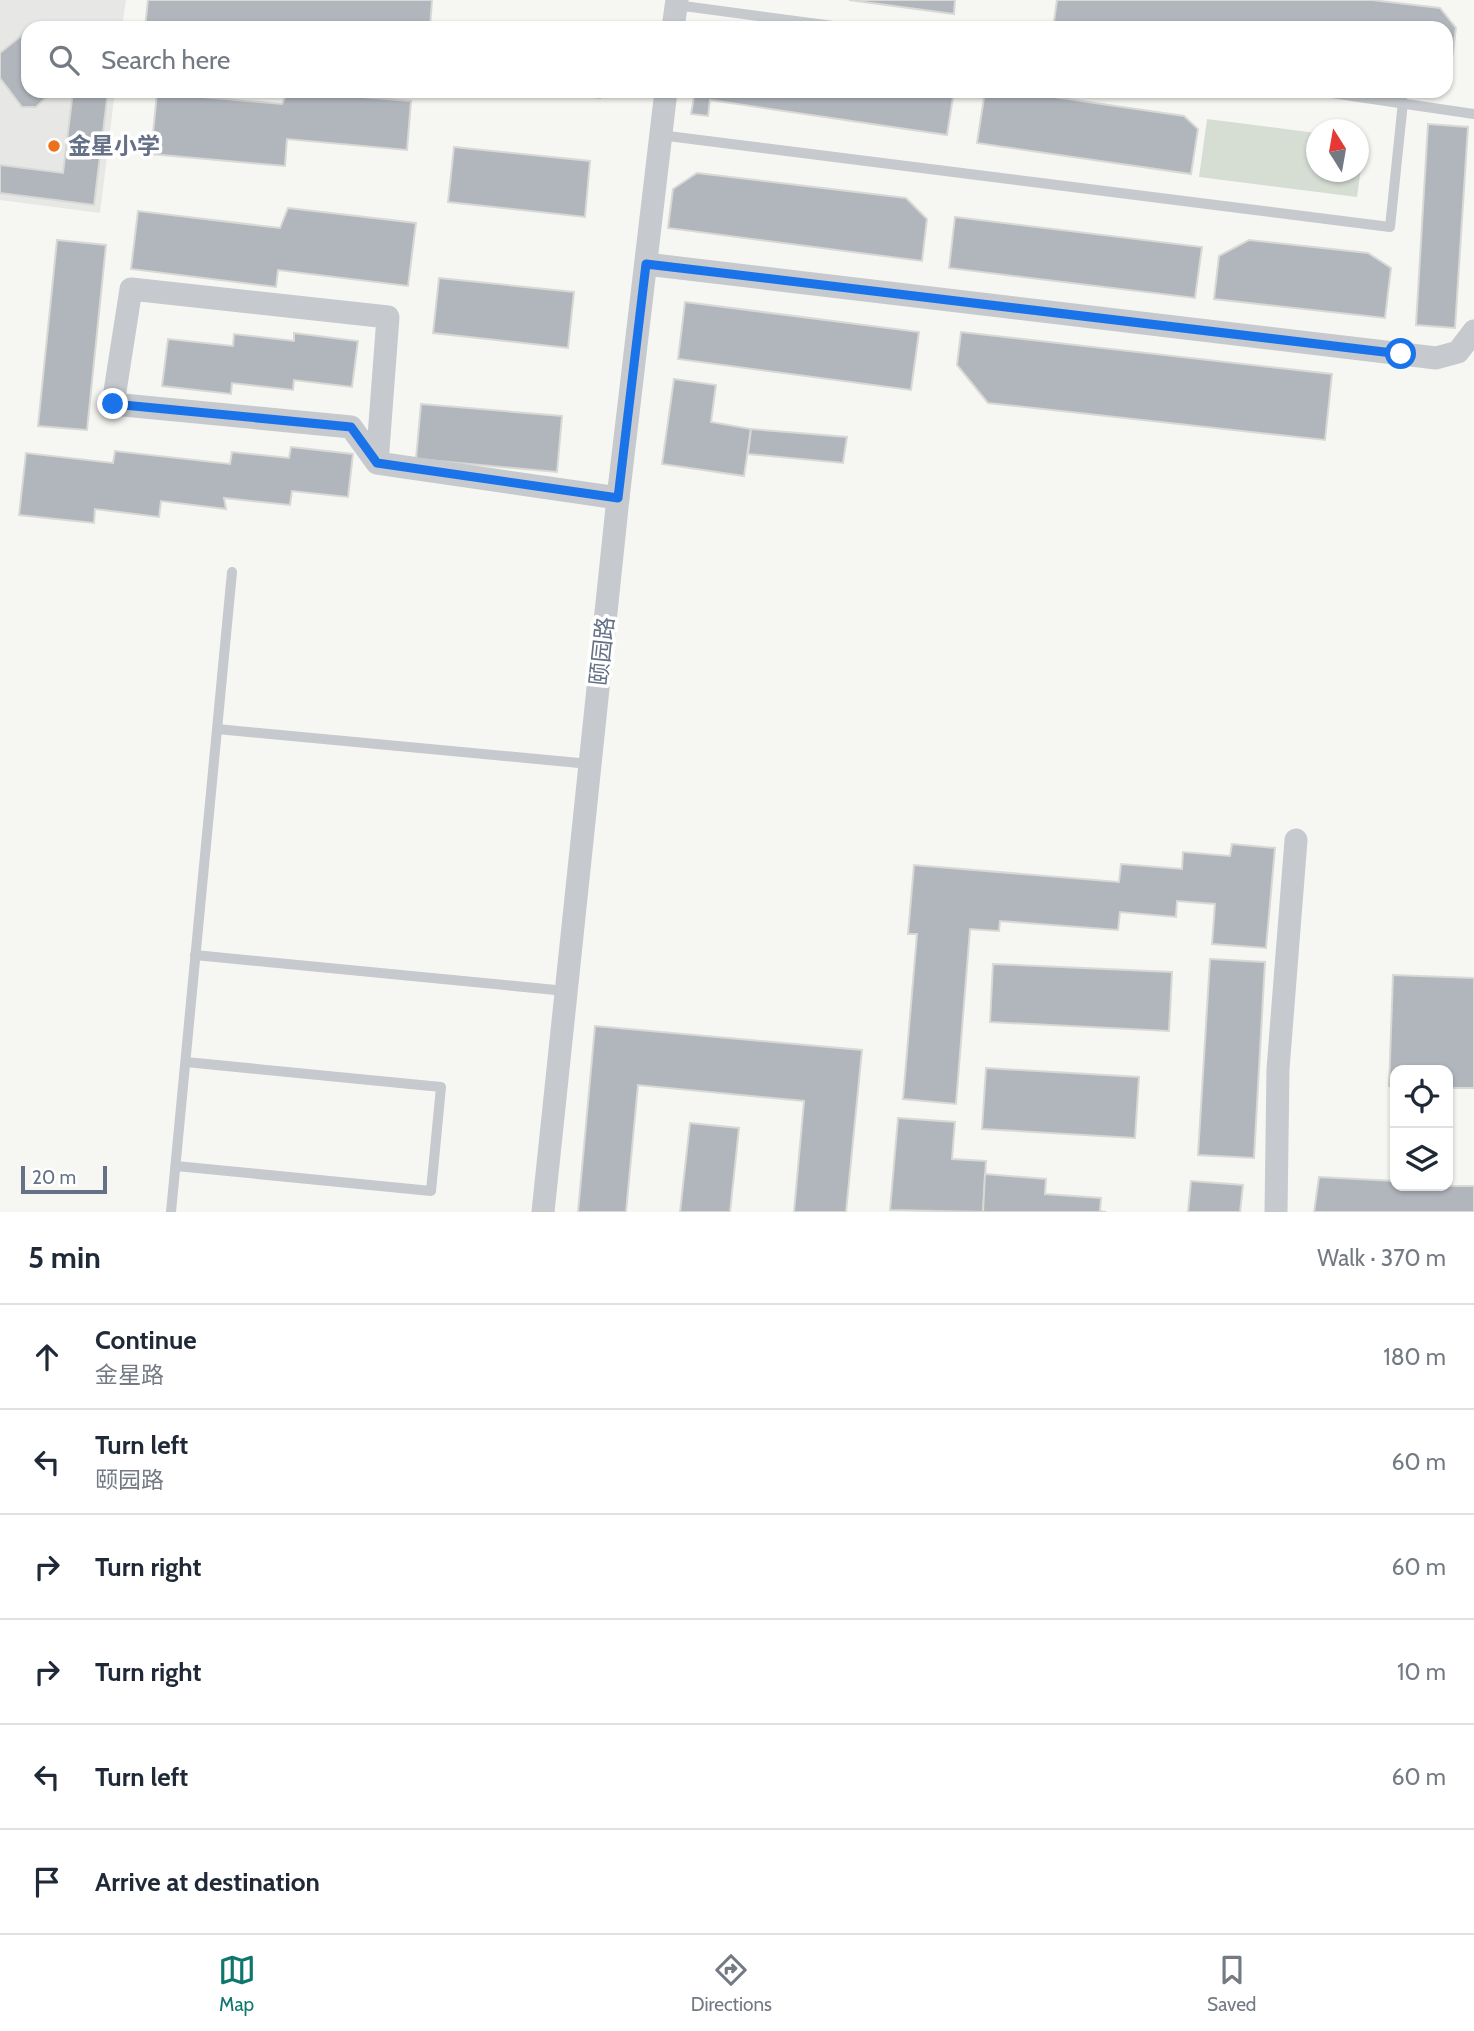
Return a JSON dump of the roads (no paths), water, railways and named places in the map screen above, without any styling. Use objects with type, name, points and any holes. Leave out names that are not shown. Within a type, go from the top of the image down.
[{"type":"street","points":[[674,21],[676,2]]},
{"type":"street","name":"颐园路","points":[[543,1212],[618,498],[665,98]]},
{"type":"street","points":[[646,264],[1436,358],[1458,352],[1474,331]]},
{"type":"street","points":[[377,463],[388,317],[131,289],[113,404],[351,427],[377,463],[618,498]]},
{"type":"street","points":[[1276,1212],[1278,1069],[1296,841]]},
{"type":"lane","points":[[676,2],[802,21]]},
{"type":"lane","points":[[1372,98],[1474,114]]},
{"type":"lane","points":[[660,135],[1390,227],[1403,102]]},
{"type":"lane","points":[[171,1212],[232,572]]},
{"type":"lane","points":[[217,729],[590,764]]},
{"type":"lane","points":[[195,955],[566,990]]},
{"type":"lane","points":[[176,1166],[431,1191],[439,1113],[441,1087],[186,1062]]},
{"type":"place","name":"金星小学","points":[[54,146]]}]
